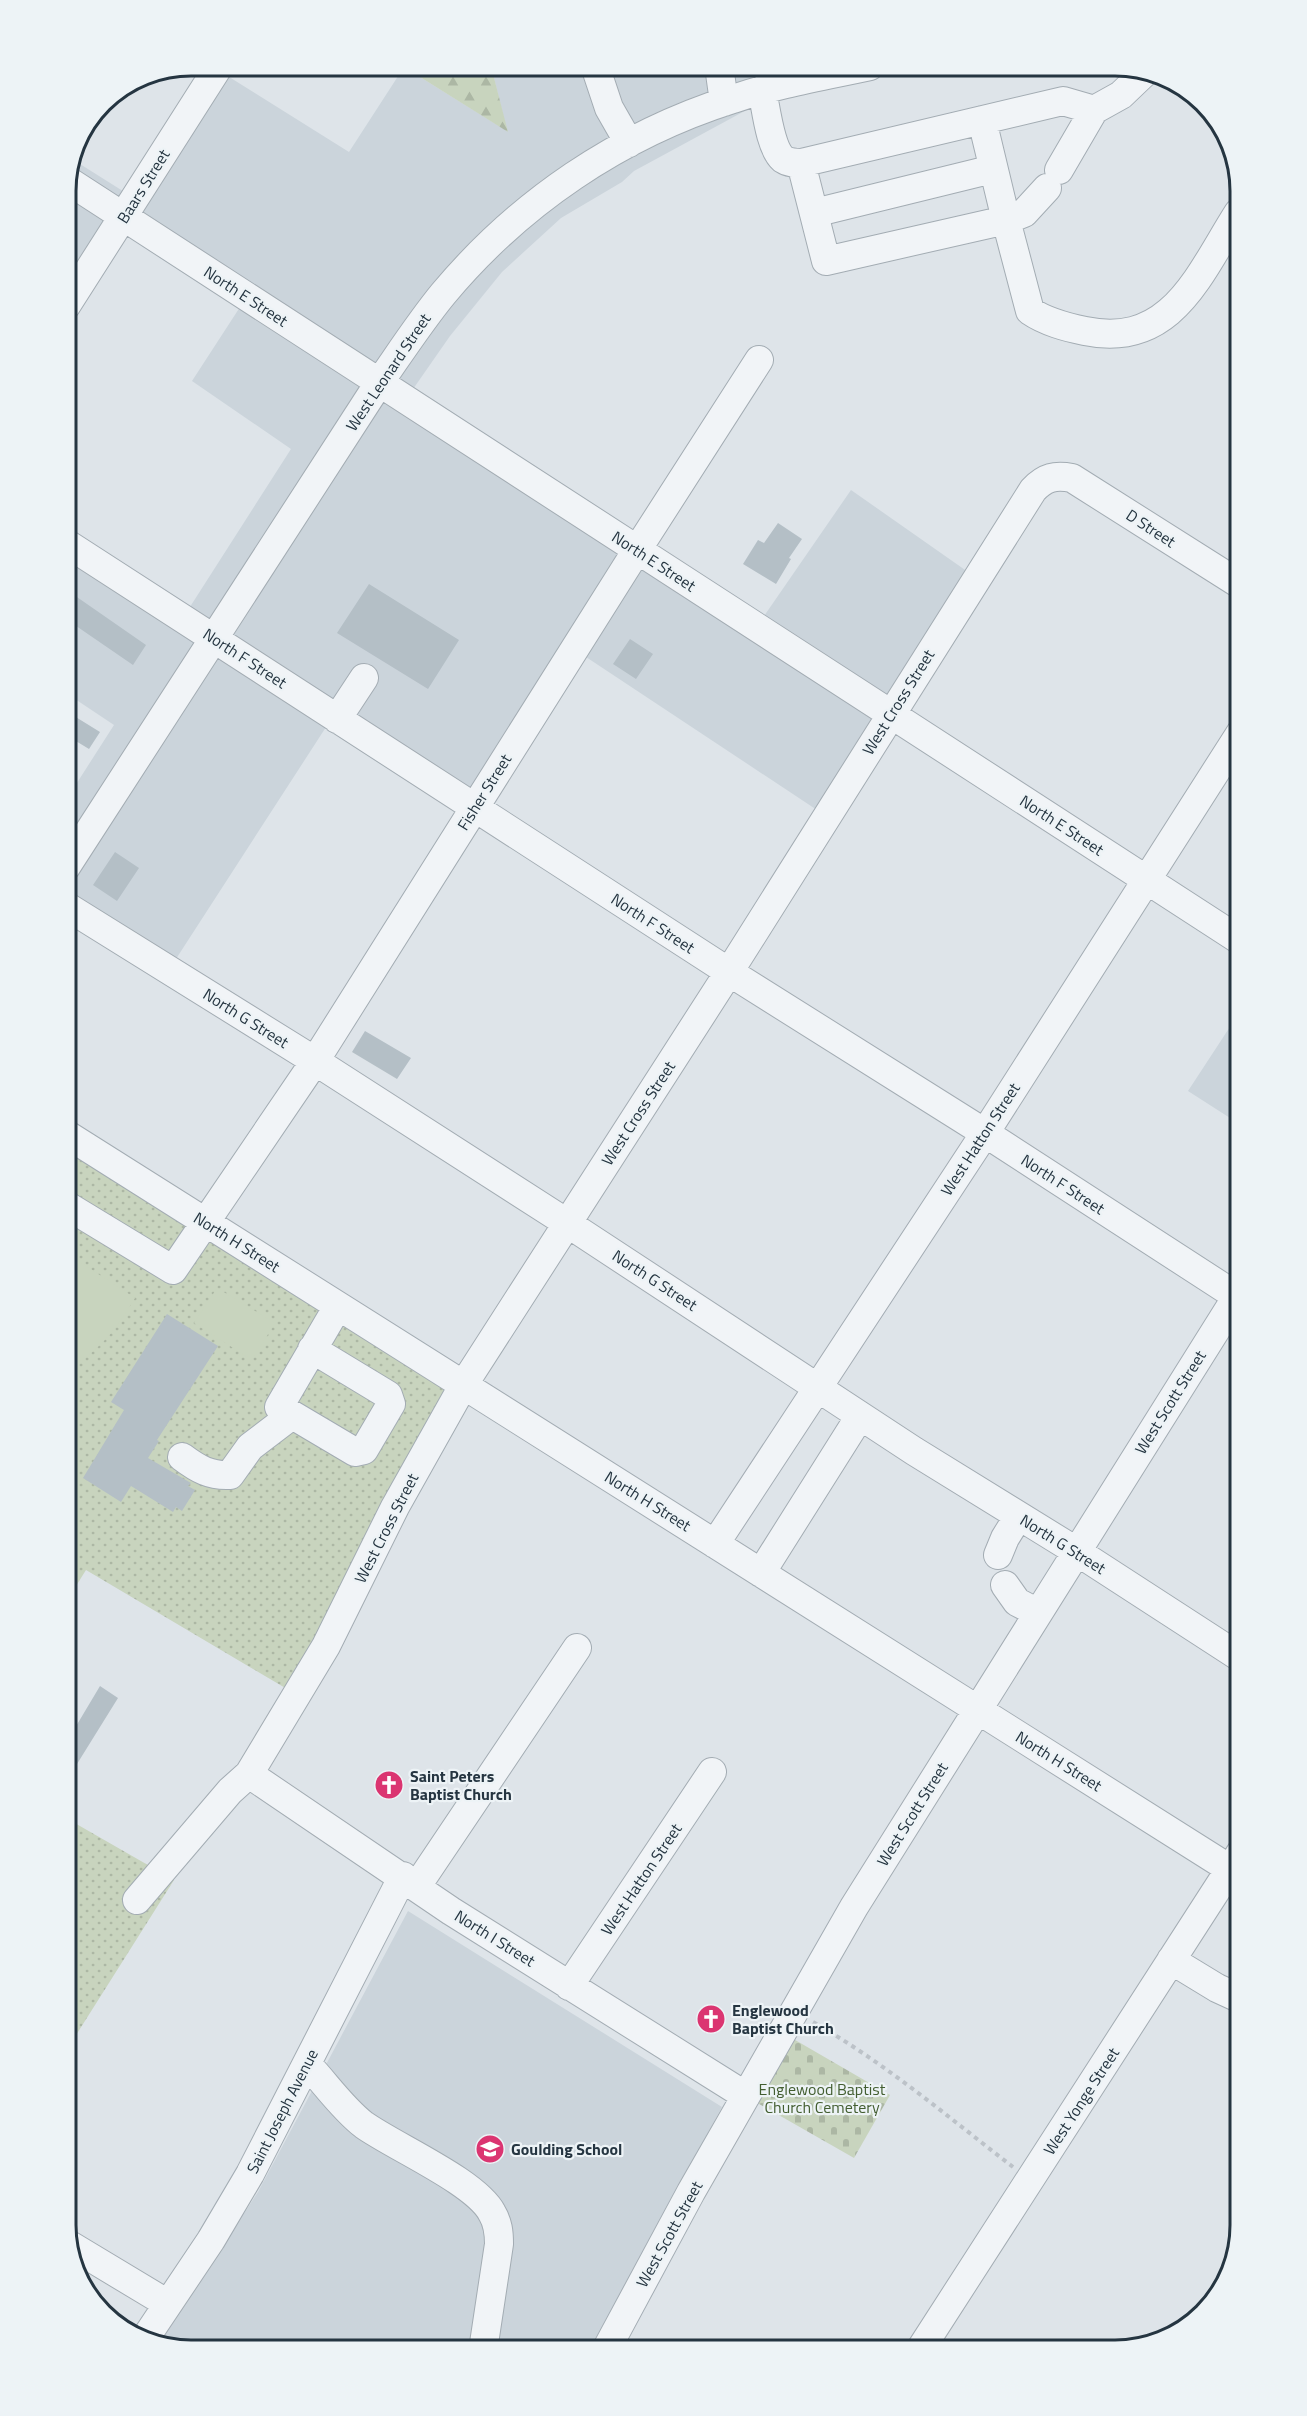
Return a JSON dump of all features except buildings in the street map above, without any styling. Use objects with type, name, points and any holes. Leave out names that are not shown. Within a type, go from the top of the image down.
[{"type":"street","name":"Baars Street","points":[[77,289],[213,76]]},
{"type":"street","points":[[598,76],[609,108],[628,143]]},
{"type":"street","points":[[720,77],[724,102]]},
{"type":"street","name":"West Leonard Street","points":[[77,850],[379,383],[416,329],[476,256],[553,189],[628,143],[688,115],[724,102],[818,77]]},
{"type":"street","points":[[1118,77],[1121,95]]},
{"type":"street","points":[[801,163],[826,261],[1006,220],[1024,213],[1053,179],[1094,110],[1121,95],[1138,79]]},
{"type":"street","points":[[762,90],[773,142],[781,157],[789,162],[801,163],[1063,101],[1094,110]]},
{"type":"street","points":[[982,120],[1030,311],[1039,317],[1070,328],[1114,336],[1151,326],[1169,314],[1186,293],[1231,224]]},
{"type":"street","points":[[814,213],[993,169]]},
{"type":"street","name":"North E Street","points":[[77,186],[1231,935]]},
{"type":"street","name":"Fisher Street","points":[[76,1211],[173,1270],[315,1060],[759,360]]},
{"type":"street","name":"D Street","points":[[1058,476],[1072,478],[1231,579]]},
{"type":"street","name":"West Cross Street","points":[[137,1900],[230,1791],[249,1774],[326,1647],[395,1507],[464,1384],[729,972],[1032,490],[1047,478],[1058,476]]},
{"type":"street","name":"North F Street","points":[[77,550],[729,972],[1231,1289]]},
{"type":"street","points":[[338,718],[363,678]]},
{"type":"street","name":"West Hatton Street","points":[[715,1544],[985,1133],[1231,748]]},
{"type":"street","name":"North G Street","points":[[77,913],[315,1060],[860,1416],[1231,1652]]},
{"type":"street","name":"North H Street","points":[[77,1141],[978,1710],[1231,1859]]},
{"type":"street","points":[[312,1349],[388,1395],[391,1404],[364,1450],[355,1452],[279,1407],[312,1349],[338,1306]]},
{"type":"street","name":"West Scott Street","points":[[612,2339],[746,2096],[854,1907],[1076,1551],[1231,1309]]},
{"type":"street","points":[[182,1457],[199,1470],[218,1475],[230,1475],[250,1447],[292,1415]]},
{"type":"street","points":[[761,1573],[860,1416]]},
{"type":"street","points":[[998,1555],[1018,1516]]},
{"type":"street","points":[[1005,1585],[1017,1602],[1038,1613]]},
{"type":"street","name":"Saint Joseph Avenue","points":[[150,2331],[211,2240],[250,2174],[307,2064],[410,1881],[577,1648]]},
{"type":"street","name":"West Hatton Street","points":[[569,1986],[712,1772]]},
{"type":"street","name":"North I Street","points":[[249,1774],[569,1986],[746,2096]]},
{"type":"street","name":"West Yonge Street","points":[[927,2340],[1231,1867]]},
{"type":"street","points":[[1171,1960],[1231,1995]]},
{"type":"street","points":[[307,2064],[342,2105],[363,2124],[470,2189],[492,2210],[499,2228],[499,2244],[485,2339]]},
{"type":"street","points":[[80,2251],[168,2304]]},
{"type":"path","points":[[794,2011],[852,2044],[1030,2180]]},
{"type":"shaded area","points":[[225,76],[349,152],[398,76],[419,76],[507,131],[494,76],[788,77],[633,128],[375,369],[138,215]]},
{"type":"shaded area","points":[[765,100],[634,171],[622,182],[561,218],[502,272],[450,336],[411,392],[394,381],[425,335],[485,263],[560,198],[644,146]]},
{"type":"shaded area","points":[[80,164],[126,193],[120,203],[78,176]]},
{"type":"shaded area","points":[[77,198],[110,219],[77,269]]},
{"type":"shaded area","points":[[242,304],[365,385],[209,624],[188,610],[291,449],[192,381]]},
{"type":"shaded area","points":[[383,396],[623,552],[470,793],[227,636]]},
{"type":"shaded area","points":[[851,490],[968,572],[886,700],[762,619]]},
{"type":"shaded area","points":[[79,562],[199,640],[77,830],[77,783],[114,725],[77,700],[77,565]]},
{"type":"shaded area","points":[[641,564],[876,716],[817,810],[583,655]]},
{"type":"shaded area","points":[[217,652],[328,724],[174,962],[77,902],[77,869]]},
{"type":"shaded area","points":[[1231,1025],[1231,1119],[1188,1091]]},
{"type":"shaded area","name":"Goulding School","points":[[408,1911],[722,2107],[596,2339],[184,2339],[164,2336],[258,2192]]},
{"type":"green space","points":[[419,76],[494,76],[508,132]]},
{"type":"green space","points":[[77,1152],[450,1387],[287,1689],[86,1570],[76,1585]]},
{"type":"green space","points":[[76,1260],[135,1298],[106,1339],[78,1362]]},
{"type":"green space","points":[[217,1288],[275,1323],[252,1360],[194,1323]]},
{"type":"green space","points":[[76,1824],[174,1880],[76,2035]]},
{"type":"green space","name":"Englewood Baptist Church Cemetery","points":[[790,2037],[890,2095],[854,2158],[754,2101]]},
{"type":"place","name":"Saint Peters Baptist Church","points":[[389,1785]]},
{"type":"place","name":"Englewood Baptist Church","points":[[711,2019]]},
{"type":"place","name":"Goulding School","points":[[490,2149]]}]
